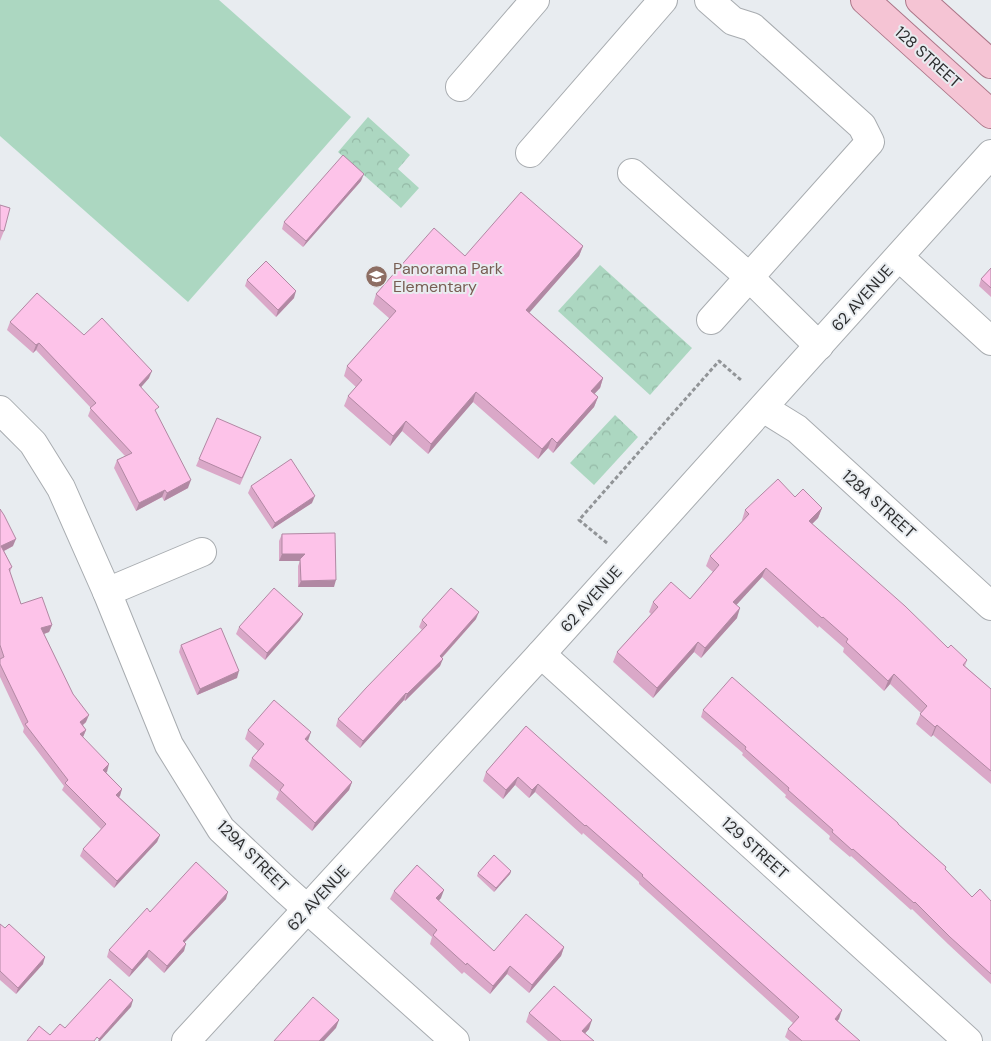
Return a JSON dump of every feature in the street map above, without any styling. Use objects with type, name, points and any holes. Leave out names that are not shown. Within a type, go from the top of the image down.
[{"type":"main road","name":"128 STREET","points":[[865,0],[991,114]]},
{"type":"main road","points":[[920,0],[991,64]]},
{"type":"street","points":[[460,86],[535,0]]},
{"type":"street","points":[[530,153],[663,0]]},
{"type":"street","points":[[710,0],[733,21],[752,27],[862,126],[870,142],[711,320]]},
{"type":"street","name":"62 AVENUE","points":[[186,1041],[542,654],[991,154]]},
{"type":"street","points":[[632,173],[749,277],[819,346]]},
{"type":"street","points":[[899,257],[991,341]]},
{"type":"street","name":"128A STREET","points":[[764,408],[797,430],[991,606]]},
{"type":"street","name":"129A STREET","points":[[0,410],[33,443],[62,488],[170,745],[221,829],[455,1041]]},
{"type":"street","points":[[107,592],[202,552]]},
{"type":"street","name":"129 STREET","points":[[542,654],[968,1041]]},
{"type":"path","points":[[613,549],[580,520],[719,361],[741,380]]},
{"type":"green space","points":[[0,0],[219,0],[351,117],[188,302],[0,136]]},
{"type":"green space","points":[[368,117],[410,155],[398,169],[419,188],[401,208],[338,152]]},
{"type":"green space","points":[[600,265],[692,348],[650,395],[558,311]]},
{"type":"green space","points":[[615,415],[638,437],[594,485],[570,463]]},
{"type":"building","points":[[343,155],[364,174],[306,241],[284,222]]},
{"type":"building","points":[[521,192],[583,246],[526,310],[603,378],[591,391],[598,397],[557,443],[552,438],[542,449],[476,392],[431,444],[406,421],[393,436],[348,396],[362,380],[347,366],[396,311],[376,294],[434,228],[465,256]]},
{"type":"building","points":[[0,205],[10,208],[4,231],[0,230]]},
{"type":"building","points":[[266,261],[296,291],[278,310],[247,280]]},
{"type":"building","points":[[991,268],[991,288],[981,279]]},
{"type":"building","points":[[37,293],[84,335],[102,318],[152,371],[139,385],[159,407],[155,410],[191,480],[167,493],[165,490],[139,503],[117,460],[132,453],[90,408],[96,403],[39,343],[36,345],[10,322]]},
{"type":"building","points":[[217,418],[261,437],[242,478],[199,459]]},
{"type":"building","points":[[291,459],[315,496],[275,523],[251,486]]},
{"type":"building","points":[[778,479],[795,497],[803,489],[822,508],[809,521],[905,606],[948,648],[951,645],[967,660],[963,665],[991,689],[991,771],[937,725],[935,727],[920,714],[927,706],[894,674],[888,681],[846,642],[848,639],[766,568],[733,602],[740,608],[705,648],[698,642],[657,688],[617,652],[658,607],[653,602],[671,582],[690,599],[719,565],[710,556],[749,514],[745,510]]},
{"type":"building","points":[[0,509],[16,539],[1,546],[12,567],[9,569],[21,604],[42,597],[52,625],[41,628],[73,694],[89,715],[80,722],[86,730],[80,734],[109,764],[103,770],[122,789],[116,795],[160,835],[117,881],[83,849],[106,824],[65,783],[68,780],[25,724],[28,722],[0,664],[0,659],[4,657],[0,645]]},
{"type":"building","points":[[335,533],[336,580],[301,581],[300,559],[305,554],[282,554],[282,534]]},
{"type":"building","points":[[274,588],[303,614],[267,653],[239,627]]},
{"type":"building","points":[[451,588],[479,612],[440,656],[443,659],[406,693],[363,741],[338,719],[427,625],[422,620]]},
{"type":"building","points":[[221,628],[239,671],[200,689],[181,645]]},
{"type":"building","points":[[732,677],[946,867],[945,869],[972,897],[980,889],[991,901],[991,974],[915,902],[832,832],[833,830],[788,790],[789,788],[745,749],[746,747],[703,710]]},
{"type":"building","points":[[274,700],[311,732],[305,739],[352,782],[315,823],[280,790],[284,785],[252,758],[264,744],[248,730]]},
{"type":"building","points":[[526,726],[842,1010],[835,1019],[860,1041],[802,1041],[788,1029],[799,1017],[643,875],[538,784],[532,790],[518,777],[506,790],[486,772]]},
{"type":"building","points":[[494,855],[511,871],[496,888],[478,873]]},
{"type":"building","points":[[196,862],[228,892],[183,941],[186,944],[167,966],[149,950],[132,970],[109,950],[147,908],[150,912]]},
{"type":"building","points":[[417,865],[444,890],[436,898],[494,951],[526,914],[564,947],[532,985],[510,966],[493,986],[433,935],[437,930],[394,891]]},
{"type":"building","points":[[0,924],[5,928],[9,924],[45,957],[18,988],[0,971]]},
{"type":"building","points":[[110,979],[133,1000],[99,1039],[97,1037],[94,1041],[27,1041],[39,1026],[50,1035],[60,1024],[65,1028]]},
{"type":"building","points":[[554,986],[592,1020],[582,1031],[594,1041],[561,1041],[529,1013]]},
{"type":"building","points":[[313,997],[339,1020],[319,1041],[274,1041]]},
{"type":"place","name":"Panorama Park Elementary","points":[[377,277]]}]
